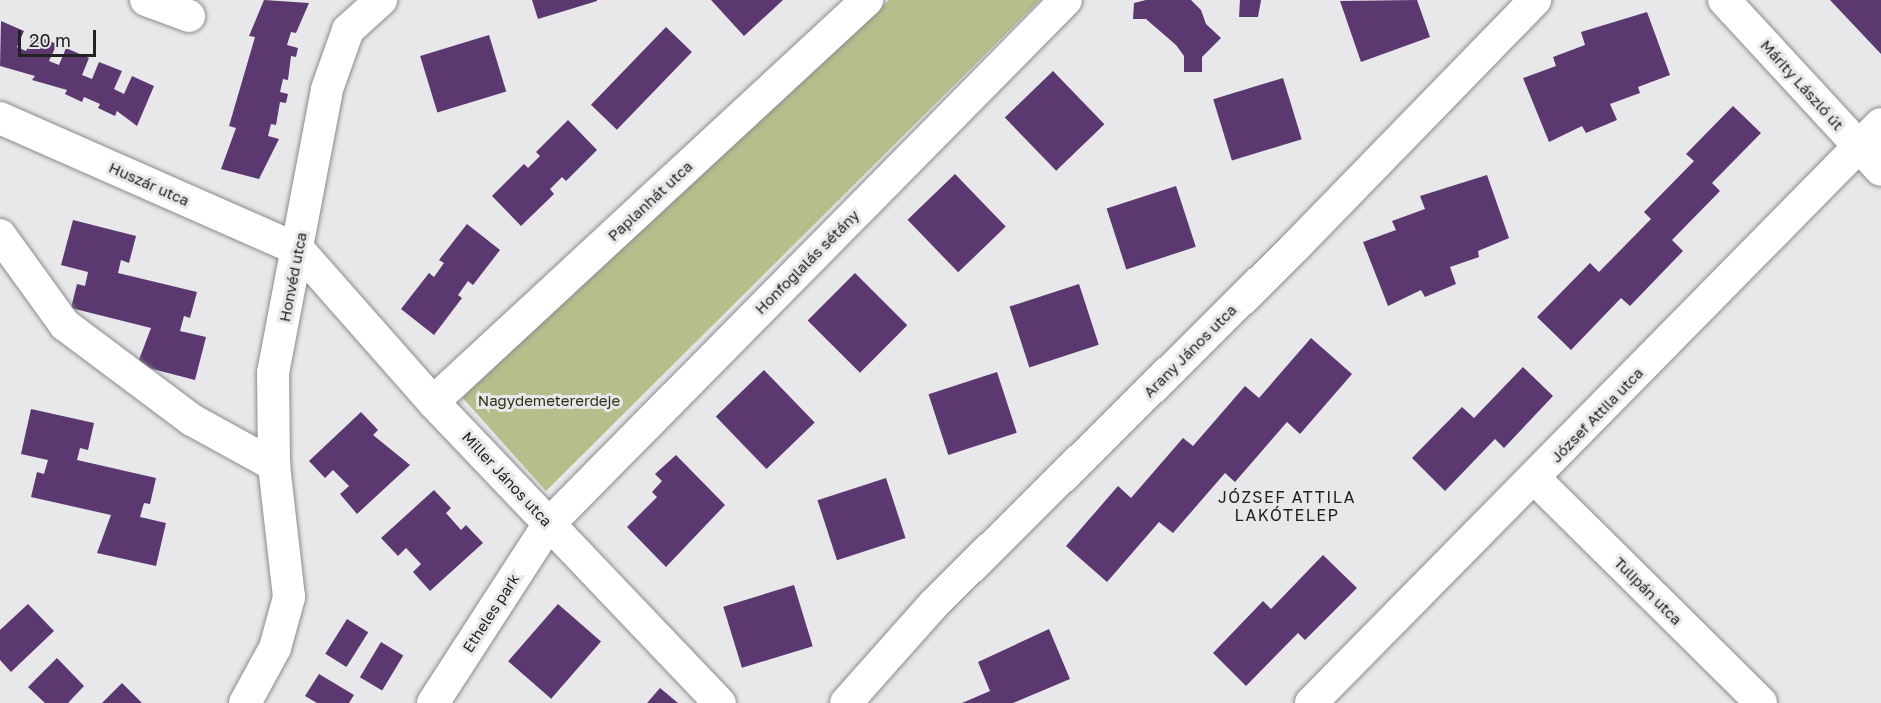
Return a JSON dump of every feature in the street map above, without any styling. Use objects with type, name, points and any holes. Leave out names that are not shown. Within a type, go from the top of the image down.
[{"type":"street","points":[[146,0],[189,16]]},
{"type":"street","name":"Honvéd utca","points":[[245,703],[275,648],[289,597],[274,465],[273,373],[299,250],[327,89],[348,30],[381,0]]},
{"type":"street","name":"Paplanhát utca","points":[[433,402],[867,0]]},
{"type":"street","name":"Honfoglalás sétány","points":[[549,524],[1066,0]]},
{"type":"street","name":"Arany János utca","points":[[846,703],[933,605],[1294,248],[1535,0]]},
{"type":"street","name":"Márity László út","points":[[1724,0],[1881,170]]},
{"type":"street","name":"Huszár utca","points":[[0,117],[299,250]]},
{"type":"street","name":"József Attila utca","points":[[1311,703],[1535,479],[1881,124]]},
{"type":"street","points":[[0,236],[64,325],[192,420],[274,465]]},
{"type":"street","name":"Miller János utca","points":[[299,250],[433,402],[720,703]]},
{"type":"street","name":"Tulipán utca","points":[[1535,479],[1761,703]]},
{"type":"street","name":"Etheles park","points":[[433,703],[549,524]]},
{"type":"green space","name":"Nagydemetererdeje","points":[[889,0],[1040,0],[546,491],[462,397]]},
{"type":"building","points":[[264,0],[309,3],[296,33],[291,32],[287,45],[298,48],[296,57],[291,56],[288,80],[283,79],[280,92],[288,94],[286,103],[280,102],[276,125],[271,124],[268,136],[279,139],[259,179],[221,169],[236,128],[229,126],[255,37],[249,36]]},
{"type":"building","points":[[532,0],[597,0],[597,1],[538,19]]},
{"type":"building","points":[[711,0],[783,0],[744,36]]},
{"type":"building","points":[[1146,0],[1191,0],[1201,10],[1206,24],[1221,38],[1202,57],[1202,72],[1184,72],[1184,56],[1176,45],[1146,19],[1133,19],[1134,3]]},
{"type":"building","points":[[1240,0],[1261,0],[1258,17],[1239,17]]},
{"type":"building","points":[[1417,0],[1430,37],[1361,62],[1340,1]]},
{"type":"building","points":[[1830,0],[1881,0],[1881,54]]},
{"type":"building","points":[[1647,12],[1670,75],[1638,87],[1640,93],[1610,104],[1617,120],[1586,133],[1582,126],[1549,142],[1523,78],[1556,66],[1553,57],[1585,45],[1581,32]]},
{"type":"building","points":[[1,21],[24,31],[17,47],[26,51],[34,35],[57,44],[49,61],[59,65],[66,48],[89,58],[82,75],[92,79],[99,62],[122,71],[114,89],[124,94],[132,76],[154,86],[137,126],[117,111],[115,116],[98,108],[100,104],[84,97],[82,102],[65,94],[67,90],[32,80],[35,76],[0,66]]},
{"type":"building","points":[[666,27],[692,52],[617,130],[591,105]]},
{"type":"building","points":[[489,35],[506,91],[437,112],[420,56]]},
{"type":"building","points":[[1053,71],[1104,124],[1056,171],[1005,118]]},
{"type":"building","points":[[1283,78],[1302,139],[1232,161],[1213,99]]},
{"type":"building","points":[[1733,106],[1761,133],[1712,183],[1720,191],[1672,240],[1683,251],[1630,306],[1621,298],[1571,350],[1537,317],[1590,263],[1599,272],[1651,219],[1644,212],[1694,161],[1686,154]]},
{"type":"building","points":[[568,120],[597,150],[566,181],[562,177],[550,189],[554,194],[521,226],[492,196],[524,164],[528,168],[540,156],[536,152]]},
{"type":"building","points":[[955,174],[1006,227],[958,272],[908,220]]},
{"type":"building","points":[[1487,175],[1509,238],[1478,251],[1479,257],[1450,267],[1456,284],[1425,297],[1421,290],[1388,306],[1363,242],[1396,230],[1392,221],[1425,209],[1420,196]]},
{"type":"building","points":[[1176,186],[1196,247],[1126,269],[1107,209]]},
{"type":"building","points":[[73,220],[136,236],[129,263],[121,260],[118,273],[197,292],[190,318],[184,316],[180,331],[206,337],[195,380],[137,365],[151,328],[71,308],[77,284],[85,286],[88,272],[61,265]]},
{"type":"building","points":[[467,224],[500,250],[473,285],[468,281],[458,295],[462,298],[434,335],[401,309],[429,273],[434,277],[444,263],[439,260]]},
{"type":"building","points":[[855,273],[907,325],[860,373],[808,320]]},
{"type":"building","points":[[1079,284],[1099,345],[1029,367],[1010,307]]},
{"type":"building","points":[[1311,338],[1352,374],[1300,434],[1287,422],[1235,482],[1225,473],[1173,533],[1159,522],[1107,582],[1066,546],[1118,486],[1131,498],[1183,438],[1193,446],[1245,386],[1259,398]]},
{"type":"building","points":[[1523,367],[1553,396],[1504,448],[1495,439],[1445,491],[1412,458],[1462,407],[1474,418]]},
{"type":"building","points":[[764,370],[815,423],[767,469],[716,417]]},
{"type":"building","points":[[997,372],[1017,433],[948,455],[929,394]]},
{"type":"building","points":[[31,409],[94,423],[88,450],[80,448],[77,460],[156,478],[150,504],[144,503],[140,517],[166,523],[156,566],[97,553],[111,515],[31,497],[37,472],[44,474],[48,460],[21,454]]},
{"type":"building","points":[[361,412],[378,430],[373,435],[410,465],[357,514],[340,494],[349,486],[333,470],[325,478],[309,461]]},
{"type":"building","points":[[676,455],[725,505],[666,567],[627,527],[657,497],[652,492],[662,481],[655,474]]},
{"type":"building","points":[[886,478],[905,538],[837,560],[818,500]]},
{"type":"building","points":[[434,490],[451,508],[446,513],[461,530],[466,525],[483,543],[430,591],[413,572],[421,564],[406,548],[398,556],[381,538]]},
{"type":"building","points":[[1323,555],[1357,588],[1305,640],[1298,633],[1246,686],[1213,653],[1263,601],[1271,609]]},
{"type":"building","points":[[794,585],[813,646],[742,668],[723,607]]},
{"type":"building","points":[[28,604],[54,631],[11,672],[0,660],[0,630]]},
{"type":"building","points":[[558,604],[601,641],[551,699],[508,661]]},
{"type":"building","points":[[347,619],[368,632],[346,667],[325,654]]},
{"type":"building","points":[[1049,629],[1070,679],[1013,703],[962,703],[990,691],[978,662]]},
{"type":"building","points":[[381,642],[403,655],[382,691],[360,677]]},
{"type":"building","points":[[57,658],[84,686],[68,703],[45,703],[28,687]]},
{"type":"building","points":[[319,674],[354,695],[349,703],[317,703],[305,696]]},
{"type":"building","points":[[122,683],[142,703],[102,703]]},
{"type":"building","points":[[660,688],[678,703],[647,703]]},
{"type":"district","name":"JÓZSEF ATTILA LAKÓTELEP","points":[[1287,506]]}]
